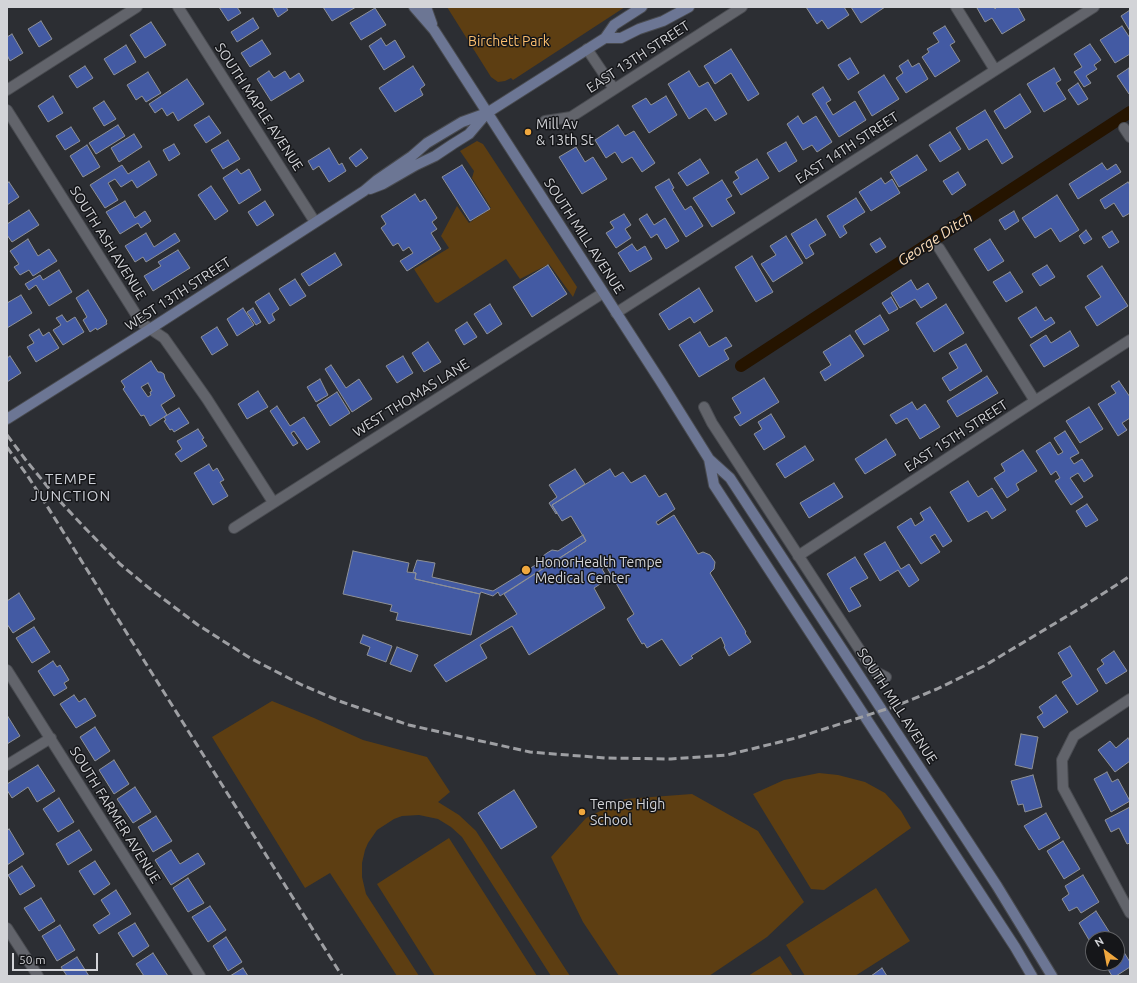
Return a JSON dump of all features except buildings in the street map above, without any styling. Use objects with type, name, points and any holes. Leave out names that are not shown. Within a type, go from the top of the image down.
[{"type":"main road","name":"SOUTH MILL AVENUE","points":[[414,7],[434,30],[709,459],[730,478],[992,879],[1052,976]]},
{"type":"main road","name":"SOUTH MILL AVENUE","points":[[426,7],[434,30]]},
{"type":"main road","name":"EAST 13TH STREET","points":[[487,113],[605,38],[614,25],[642,7]]},
{"type":"main road","name":"EAST 13TH STREET","points":[[605,38],[621,38],[639,29],[663,21],[689,7]]},
{"type":"main road","name":"WEST 13TH STREET","points":[[364,191],[383,184],[447,148],[469,134],[487,113]]},
{"type":"main road","name":"WEST 13TH STREET","points":[[7,420],[364,191],[377,180],[412,156],[427,143],[462,122],[487,113]]},
{"type":"main road","name":"SOUTH MILL AVENUE","points":[[709,459],[714,485],[1015,947],[1032,976]]},
{"type":"street","points":[[7,90],[137,7]]},
{"type":"street","name":"SOUTH MAPLE AVENUE","points":[[178,7],[315,222]]},
{"type":"street","name":"EAST 13TH STREET","points":[[545,121],[571,117],[742,7]]},
{"type":"street","points":[[956,7],[995,70]]},
{"type":"street","name":"EAST 14TH STREET","points":[[616,313],[1094,7]]},
{"type":"street","points":[[587,49],[614,89]]},
{"type":"street","name":"SOUTH ASH AVENUE","points":[[7,110],[137,316],[143,324],[159,333],[164,338],[184,365],[273,502]]},
{"type":"street","points":[[1124,128],[1130,137]]},
{"type":"street","points":[[939,248],[1035,401]]},
{"type":"street","name":"WEST THOMAS LANE","points":[[234,528],[604,293]]},
{"type":"street","name":"EAST 15TH STREET","points":[[798,556],[1130,340]]},
{"type":"street","name":"SOUTH MILL AVENUE","points":[[704,407],[712,423],[867,661],[876,672],[886,677]]},
{"type":"street","name":"SOUTH FARMER AVENUE","points":[[7,670],[200,976]]},
{"type":"street","points":[[1130,699],[1074,736],[1062,760],[1063,788],[1130,913]]},
{"type":"street","points":[[7,765],[50,738]]},
{"type":"street","points":[[7,928],[38,976]]},
{"type":"green space","name":"Birchett Park","points":[[447,7],[625,7],[513,80],[511,78],[498,82],[491,77]]},
{"type":"green space","points":[[477,141],[483,144],[577,287],[573,297],[549,264],[520,279],[506,259],[438,303],[435,302],[414,269],[449,248],[441,236],[457,206],[469,223],[491,208],[472,178],[474,171],[460,151]]},
{"type":"green space","points":[[272,701],[363,740],[427,757],[450,792],[438,802],[459,815],[476,831],[570,976],[551,976],[462,837],[451,827],[438,819],[419,815],[402,816],[394,819],[377,830],[368,843],[362,863],[362,877],[366,894],[419,976],[397,976],[330,873],[305,888],[212,737]]},
{"type":"green space","points":[[819,773],[838,775],[865,782],[885,793],[901,811],[911,828],[824,890],[811,889],[753,794],[784,780]]},
{"type":"green space","points":[[692,794],[758,831],[804,902],[767,937],[709,976],[619,976],[583,922],[551,857],[586,818],[625,799]]},
{"type":"green space","points":[[449,838],[537,976],[435,976],[377,884]]},
{"type":"green space","points":[[876,888],[910,941],[855,976],[805,976],[786,945]]},
{"type":"green space","points":[[780,956],[793,976],[748,976]]},
{"type":"waterway","name":"George Ditch","points":[[741,366],[1130,112]]},
{"type":"railway","points":[[7,435],[56,497],[120,564],[198,625],[250,658],[302,685],[342,702],[409,725],[530,752],[605,758],[671,759],[727,755],[796,738],[896,706],[937,689],[984,666],[1084,606],[1130,576]]},
{"type":"railway","points":[[7,447],[47,506],[342,976]]},
{"type":"place","name":"Mill Av & 13th St","points":[[528,132]]},
{"type":"place","name":"HonorHealth Tempe Medical Center","points":[[526,570]]},
{"type":"place","name":"Tempe High School","points":[[582,812]]},
{"type":"district","name":"TEMPE JUNCTION","points":[[71,488]]}]
